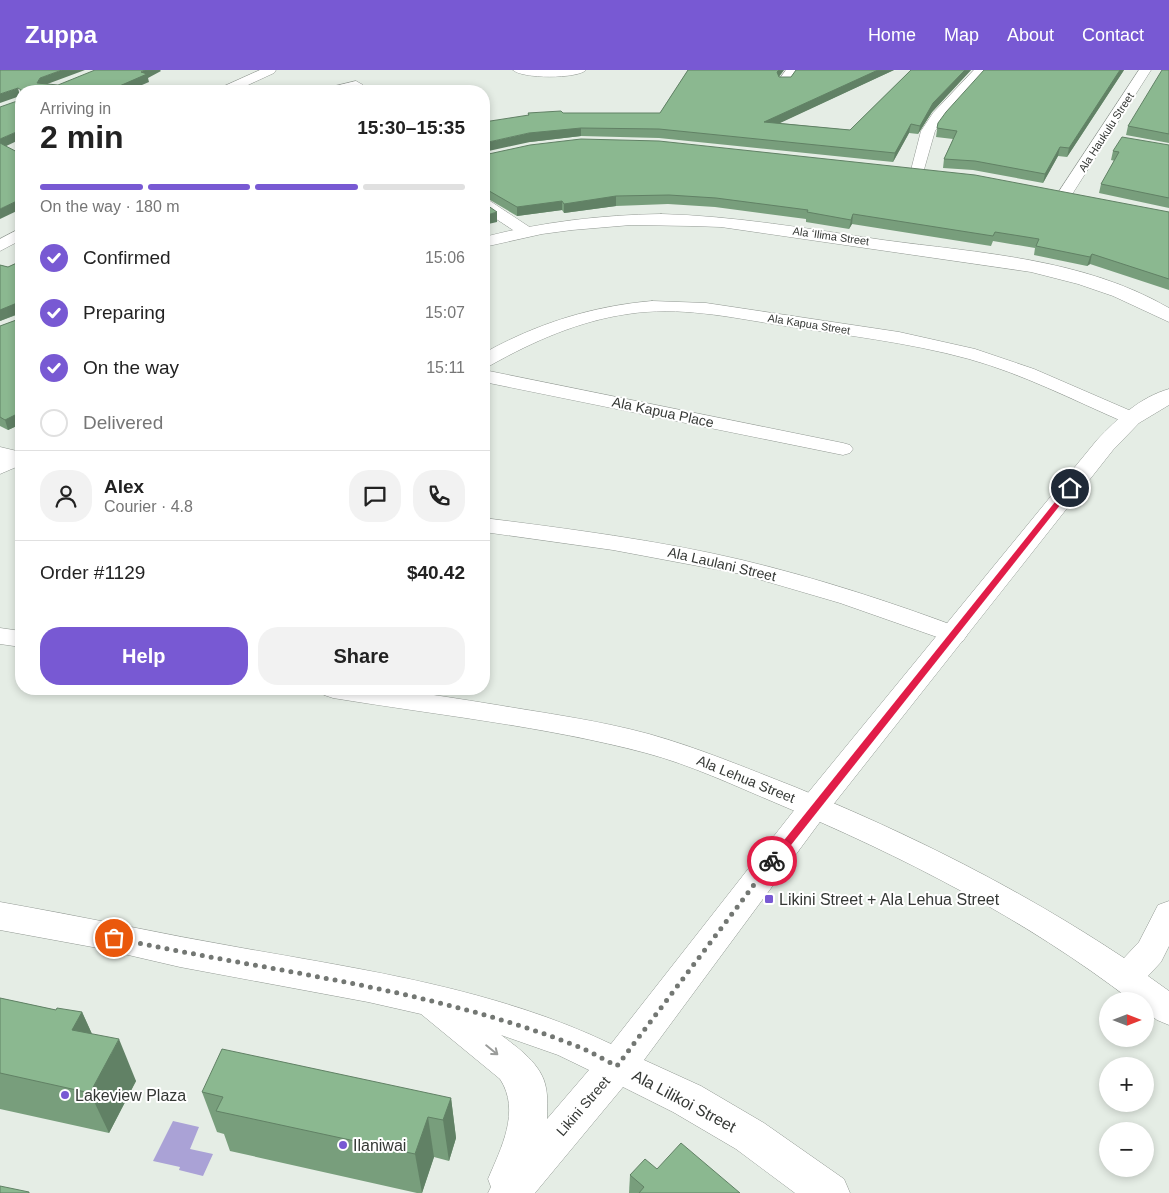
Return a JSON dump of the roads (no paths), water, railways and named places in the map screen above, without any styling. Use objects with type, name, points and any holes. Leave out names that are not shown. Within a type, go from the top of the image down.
[{"type":"street","points":[[238,85],[270,70]]},
{"type":"street","points":[[519,70],[552,73],[580,70]]},
{"type":"street","points":[[784,82],[793,70]]},
{"type":"street","points":[[899,168],[926,171],[925,139],[933,123],[981,70]]},
{"type":"street","name":"Ala Haukulu Street","points":[[1066,193],[1104,137],[1145,70]]},
{"type":"street","points":[[1104,137],[1121,140]]},
{"type":"street","points":[[1047,190],[1084,197]]},
{"type":"street","points":[[490,208],[524,231]]},
{"type":"street","name":"Ala ʻIlima Street","points":[[490,240],[524,231],[587,222],[648,219],[696,220],[752,225],[1031,266],[1058,272],[1115,290],[1169,316]]},
{"type":"street","points":[[0,246],[15,237]]},
{"type":"street","name":"Ala Kapua Street","points":[[490,358],[524,341],[596,315],[652,306],[698,308],[899,338],[975,355],[1019,370],[1131,418]]},
{"type":"street","name":"Ala Kapua Place","points":[[490,377],[843,449]]},
{"type":"street","name":"Likini Street","points":[[509,1193],[617,1066],[814,807],[954,635],[1104,445],[1131,418],[1169,396]]},
{"type":"street","name":"Ala Laulani Street","points":[[490,526],[620,543],[743,568],[835,593],[954,635]]},
{"type":"street","points":[[0,636],[15,638]]},
{"type":"street","name":"Ala Lehua Street","points":[[371,695],[559,725],[670,750],[814,807],[910,851],[971,882],[1077,943],[1127,977],[1169,1010]]},
{"type":"street","points":[[1127,977],[1150,952],[1169,914]]},
{"type":"street","name":"Ala Lilikoi Street","points":[[0,916],[98,934],[189,954],[315,975],[485,1014],[571,1043],[687,1098],[742,1132],[829,1193]]},
{"type":"street","points":[[425,999],[513,1067],[526,1087],[527,1133],[520,1154],[501,1193]]},
{"type":"place","name":"Likini Street + Ala Lehua Street","points":[[769,899]]},
{"type":"place","name":"Lakeview Plaza","points":[[65,1095]]},
{"type":"place","name":"Ilaniwai","points":[[343,1145]]}]
